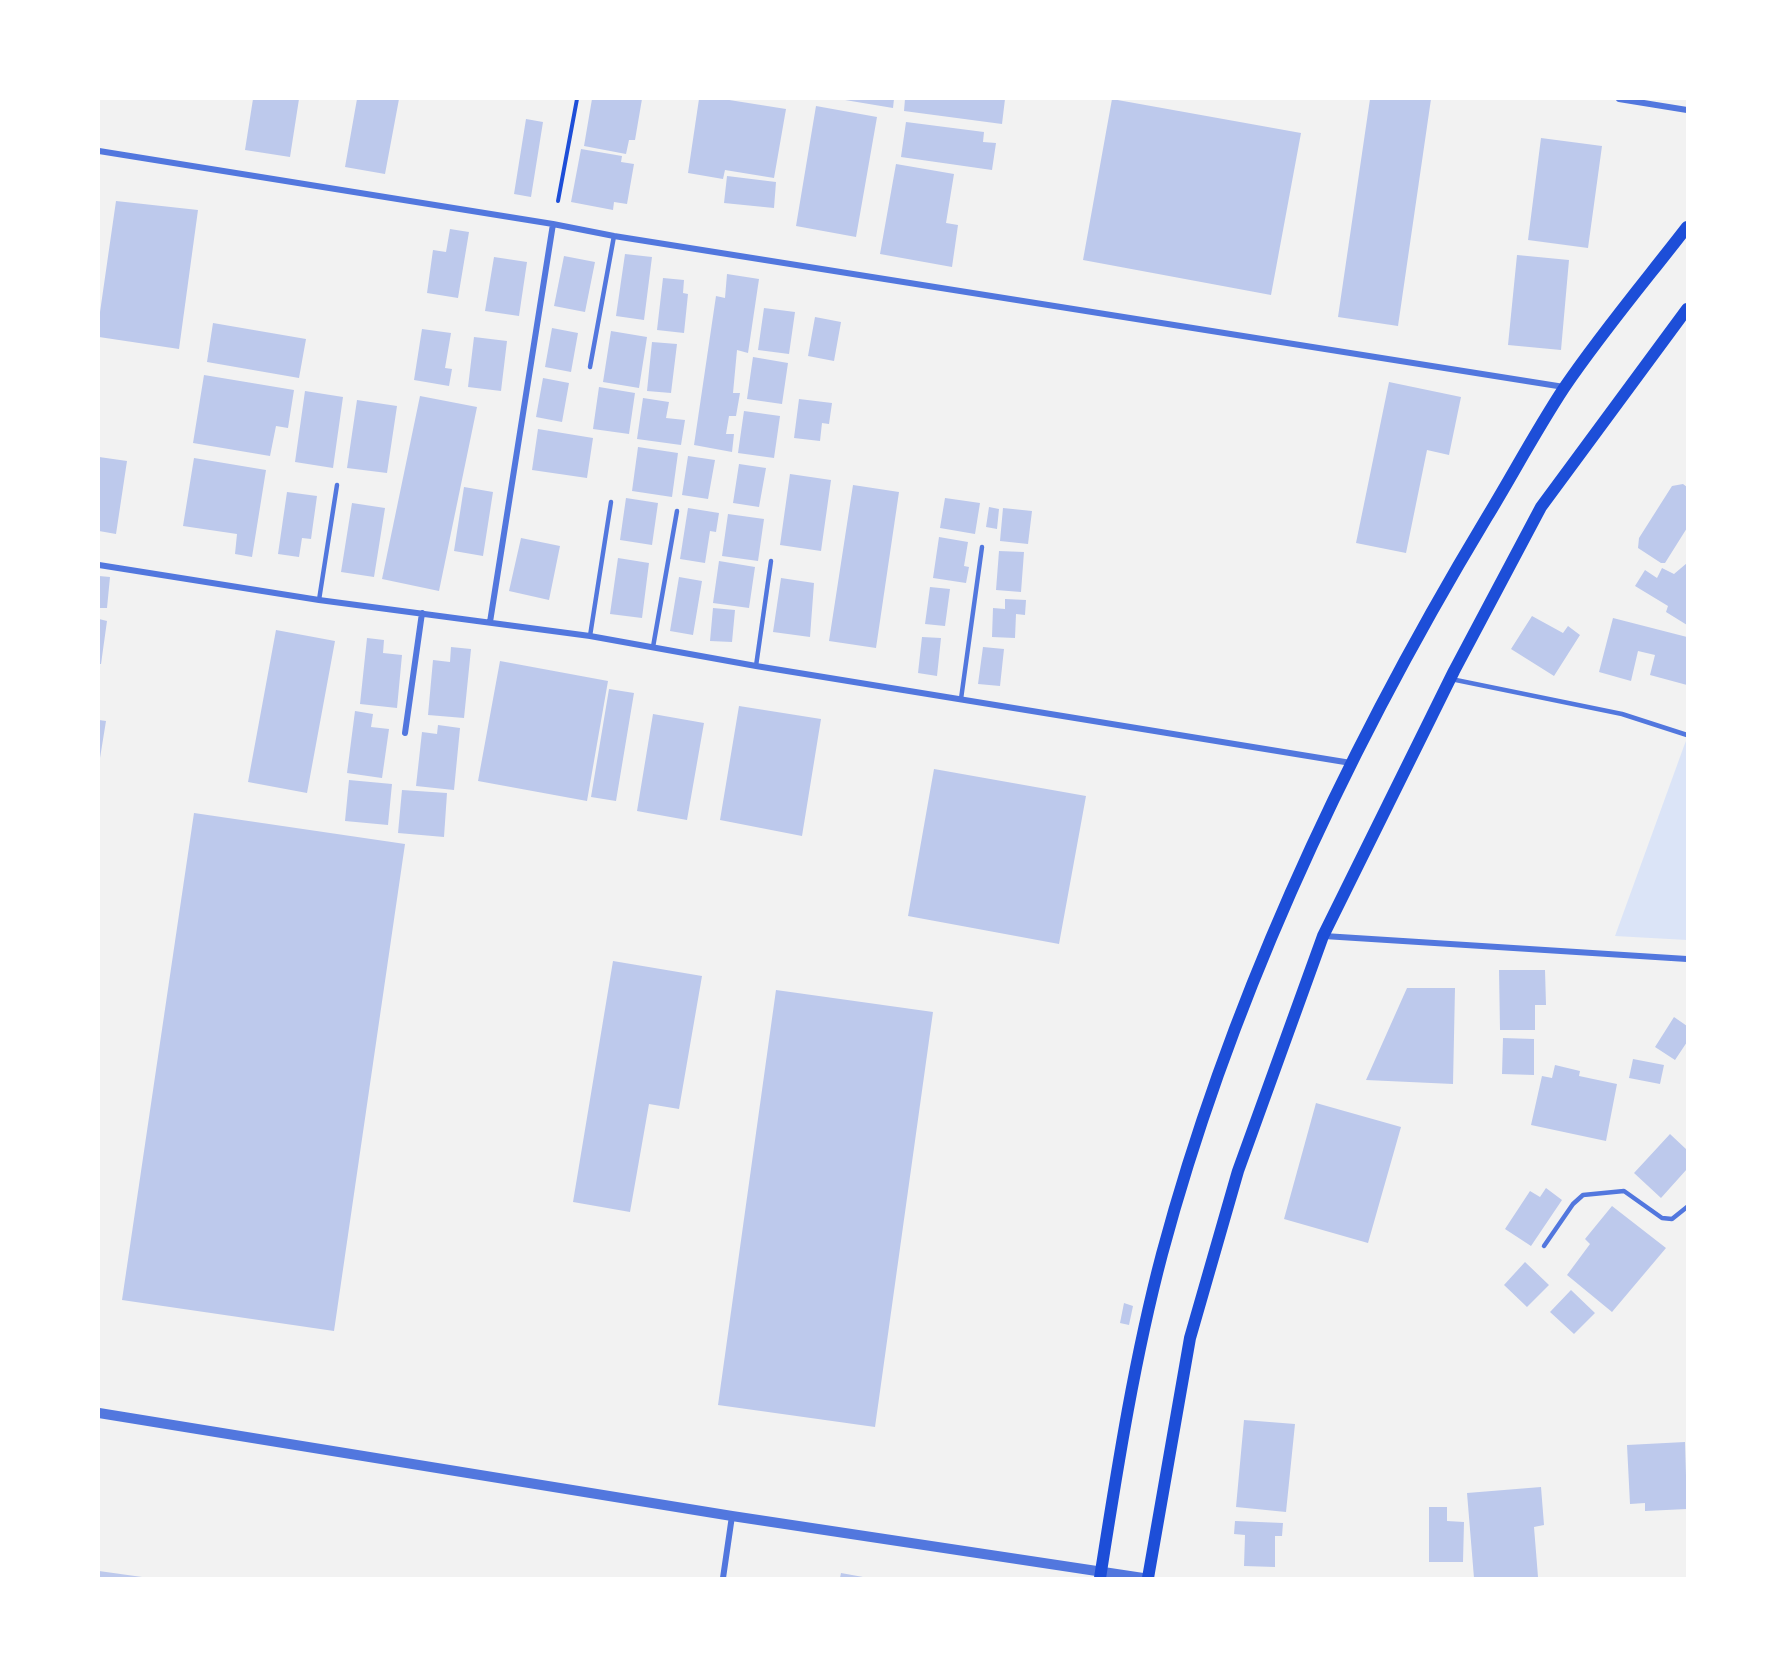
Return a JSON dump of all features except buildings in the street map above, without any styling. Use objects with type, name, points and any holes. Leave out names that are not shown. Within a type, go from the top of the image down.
[{"type":"main road","points":[[1100,1574],[1126,1419],[1162,1255],[1222,1063],[1283,906],[1351,763],[1422,625],[1565,387],[1687,227]]},
{"type":"main road","points":[[1148,1578],[1190,1338],[1238,1171],[1323,936],[1450,679],[1541,507],[1687,309]]},
{"type":"street","points":[[1619,99],[1687,110]]},
{"type":"street","points":[[99,150],[614,236],[1565,387]]},
{"type":"street","points":[[490,622],[553,224]]},
{"type":"street","points":[[99,565],[319,600],[590,636],[756,666],[1351,763]]},
{"type":"street","points":[[405,733],[422,613]]},
{"type":"street","points":[[1323,936],[1687,958]]},
{"type":"street","points":[[99,1413],[732,1516],[1100,1574],[1143,1578]]},
{"type":"street","points":[[723,1578],[732,1516]]},
{"type":"lane","points":[[590,367],[614,236]]},
{"type":"lane","points":[[319,600],[337,485]]},
{"type":"lane","points":[[590,636],[611,502]]},
{"type":"lane","points":[[653,647],[677,511]]},
{"type":"lane","points":[[961,699],[982,547]]},
{"type":"lane","points":[[756,666],[771,561]]},
{"type":"lane","points":[[1450,679],[1612,711],[1687,735]]},
{"type":"lane","points":[[1544,1245],[1572,1204],[1583,1195],[1624,1191],[1662,1218],[1672,1219],[1687,1207]]},
{"type":"path","points":[[553,224],[577,99]]},
{"type":"shaded area","points":[[1686,741],[1687,940],[1615,936],[1684,746]]}]
